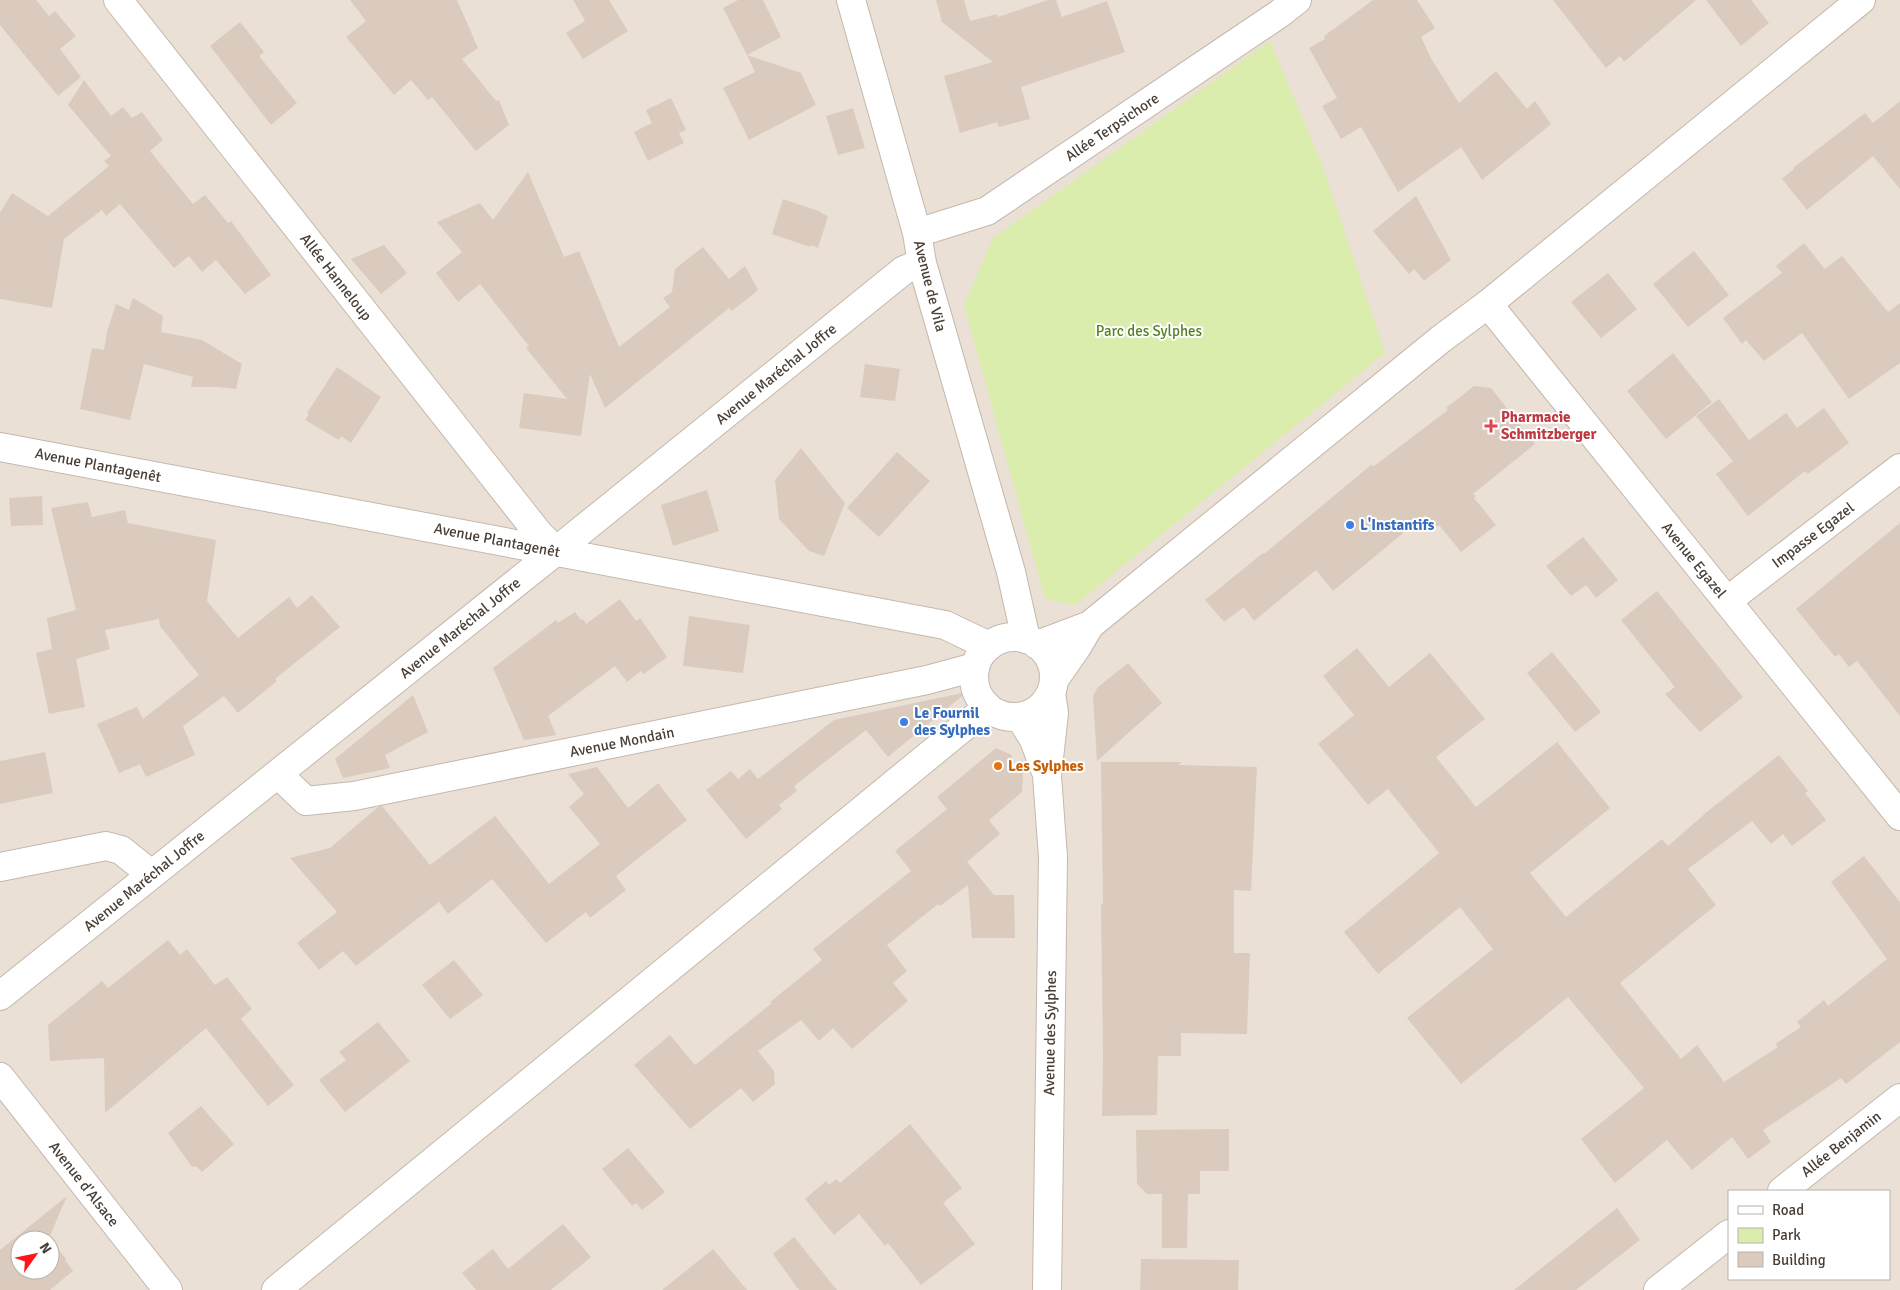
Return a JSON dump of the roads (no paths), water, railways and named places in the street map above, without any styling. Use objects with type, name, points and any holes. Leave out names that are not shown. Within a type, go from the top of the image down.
[{"type":"street","name":"Allée Hanneloup","points":[[118,0],[539,534],[556,551]]},
{"type":"street","name":"Avenue de Vila","points":[[852,0],[917,233],[922,263],[1011,572],[1006,647]]},
{"type":"street","name":"Allée Terpsichore","points":[[917,233],[987,211],[1297,0]]},
{"type":"street","points":[[1052,686],[1052,666],[1046,654],[1006,647],[974,680],[977,692],[994,712],[1020,717],[1033,712],[1044,704],[1052,686],[1090,625],[1861,0]]},
{"type":"street","name":"Avenue Maréchal Joffre","points":[[0,996],[904,270],[922,263]]},
{"type":"street","name":"Avenue Egazel","points":[[1488,304],[1900,816]]},
{"type":"street","name":"Avenue Plantagenêt","points":[[0,447],[945,625],[1006,647]]},
{"type":"street","name":"Impasse Egazel","points":[[1727,601],[1900,468]]},
{"type":"street","name":"Avenue Mondain","points":[[278,774],[306,801],[354,796],[928,680],[1006,647],[1090,625]]},
{"type":"street","name":"Avenue des Sylphes","points":[[1046,1290],[1053,857],[1047,776],[1054,713],[1052,686]]},
{"type":"street","points":[[276,1290],[988,707]]},
{"type":"street","name":"Avenue des Sylphes","points":[[1020,717],[1034,740],[1047,776]]},
{"type":"street","points":[[0,867],[106,846],[121,850],[151,874]]},
{"type":"street","name":"Avenue d'Alsace","points":[[0,1078],[168,1290]]},
{"type":"street","name":"Allée Benjamin","points":[[1783,1190],[1900,1098]]},
{"type":"street","points":[[1658,1290],[1728,1235]]},
{"type":"place","name":"Pharmacie Schmitzberger","points":[[1491,426]]},
{"type":"place","name":"L'Instantifs","points":[[1350,525]]},
{"type":"place","name":"Le Fournil des Sylphes","points":[[904,722]]},
{"type":"place","name":"Les Sylphes","points":[[998,766]]},
{"type":"park label","name":"Parc des Sylphes","points":[[1149,331]]}]
